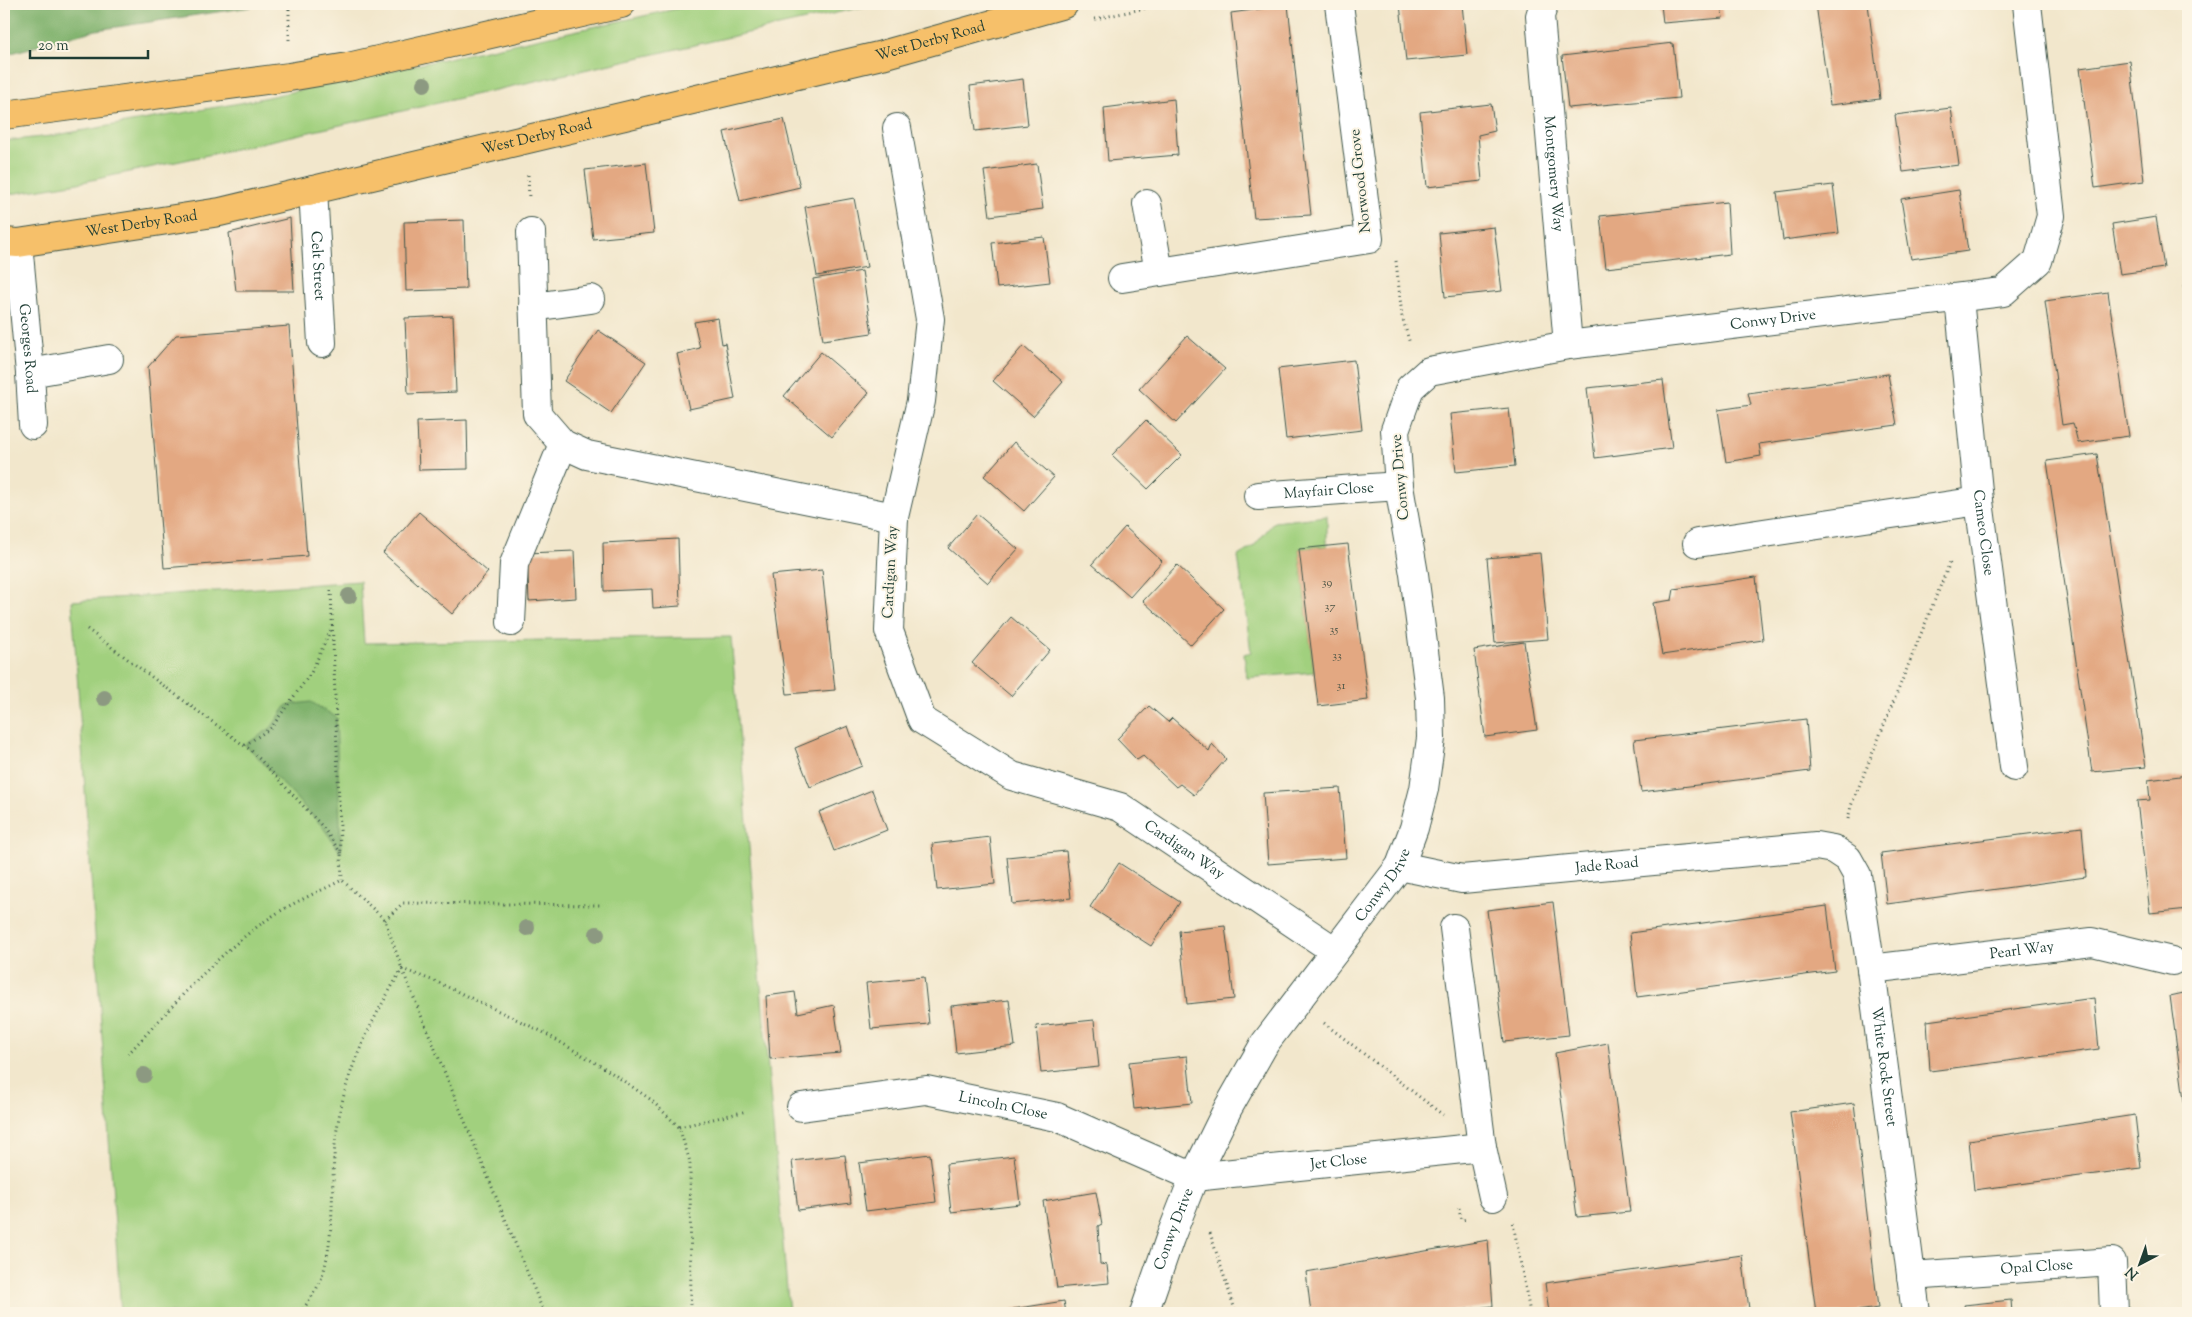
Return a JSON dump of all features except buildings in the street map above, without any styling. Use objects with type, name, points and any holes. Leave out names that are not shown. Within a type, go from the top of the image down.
[{"type":"highway","points":[[4,115],[289,77],[348,67],[620,4]]},
{"type":"highway","name":"West Derby Road","points":[[11,242],[220,212],[882,54],[1064,4]]},
{"type":"street","name":"Norwood Grove","points":[[1122,278],[1369,239],[1339,4]]},
{"type":"street","name":"Montgomery Way","points":[[1544,4],[1540,16],[1568,345]]},
{"type":"street","name":"Conwy Drive","points":[[1144,1313],[1194,1177],[1228,1108],[1265,1043],[1400,866],[1414,828],[1424,789],[1431,738],[1430,698],[1414,574],[1399,486],[1395,430],[1410,388],[1429,371],[1568,345],[2003,292],[2038,261],[2051,216],[2027,4]]},
{"type":"street","points":[[894,517],[921,401],[930,319],[897,128]]},
{"type":"street","name":"Celt Street","points":[[313,190],[322,343]]},
{"type":"street","points":[[1147,204],[1159,272]]},
{"type":"street","name":"Cardigan Way","points":[[531,232],[537,414],[564,444],[587,455],[894,517],[889,631],[922,720],[1012,776],[1120,807],[1335,951]]},
{"type":"street","name":"Georges Road","points":[[11,242],[30,373],[33,425]]},
{"type":"street","name":"Cameo Close","points":[[1959,298],[1979,501],[2014,767]]},
{"type":"street","points":[[534,306],[591,299]]},
{"type":"street","points":[[30,373],[109,359]]},
{"type":"street","points":[[511,622],[514,564],[564,444]]},
{"type":"street","name":"Mayfair Close","points":[[1258,496],[1399,486]]},
{"type":"street","points":[[1697,543],[1979,501]]},
{"type":"street","name":"Jade Road","points":[[1400,866],[1462,879],[1816,846]]},
{"type":"street","name":"White Rock Street","points":[[1816,846],[1833,849],[1848,859],[1857,875],[1916,1313]]},
{"type":"street","points":[[1454,928],[1482,1147],[1493,1197]]},
{"type":"street","name":"Pearl Way","points":[[1871,969],[2092,942],[2172,960]]},
{"type":"street","name":"Lincoln Close","points":[[801,1107],[926,1090],[1057,1117],[1194,1177]]},
{"type":"street","name":"Jet Close","points":[[1194,1177],[1482,1147]]},
{"type":"street","name":"Opal Close","points":[[1911,1276],[2112,1262],[2114,1313]]},
{"type":"path","points":[[526,139],[531,232]]},
{"type":"path","points":[[1395,253],[1402,316],[1412,352]]},
{"type":"path","points":[[1848,822],[1851,806],[1954,555]]},
{"type":"path","points":[[331,590],[342,880],[385,920],[402,969],[544,1313]]},
{"type":"path","points":[[245,745],[271,728],[310,673],[332,626]]},
{"type":"path","points":[[87,629],[253,752],[322,826],[341,853]]},
{"type":"path","points":[[128,1054],[194,984],[238,941],[272,916],[342,880]]},
{"type":"path","points":[[385,920],[403,903],[600,905]]},
{"type":"path","points":[[402,969],[437,982],[541,1031],[606,1069],[643,1094],[678,1127],[690,1162],[691,1313]]},
{"type":"path","points":[[300,1313],[323,1275],[329,1233],[337,1123],[348,1078],[374,1017],[402,969]]},
{"type":"path","points":[[1317,1018],[1447,1115],[1440,1123]]},
{"type":"path","points":[[678,1127],[747,1111]]},
{"type":"path","points":[[1493,1197],[1512,1216],[1530,1313]]},
{"type":"path","points":[[1209,1228],[1236,1313]]},
{"type":"green space","points":[[4,4],[251,4],[251,7],[96,30],[4,55]]},
{"type":"green space","points":[[699,4],[876,4],[199,157],[78,183],[4,195],[4,141],[51,136],[240,103]]},
{"type":"green space","points":[[1327,516],[1327,546],[1299,549],[1314,672],[1247,678],[1244,654],[1251,652],[1238,556],[1254,546],[1274,522]]},
{"type":"green space","points":[[360,581],[364,643],[731,637],[789,1313],[121,1313],[72,601]]},
{"type":"green space","points":[[311,702],[336,717],[341,853],[322,826],[245,745],[271,728],[287,705]]}]
